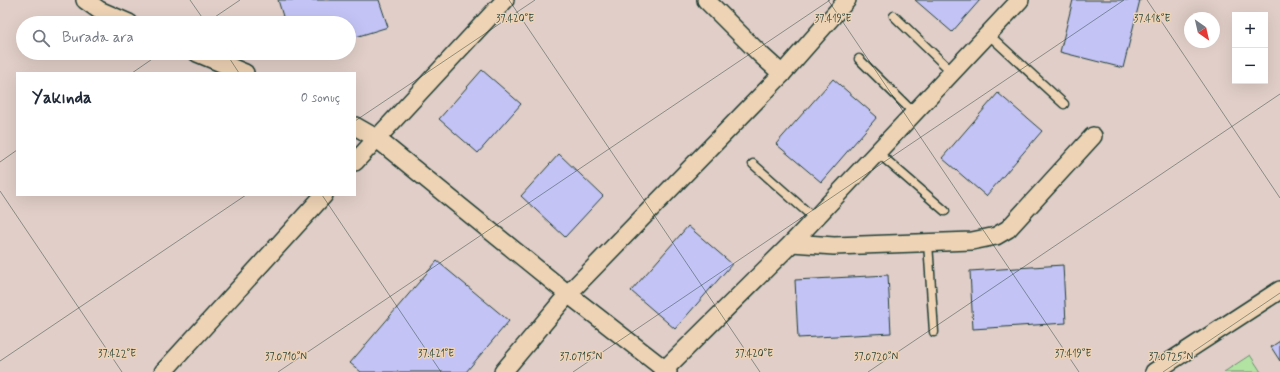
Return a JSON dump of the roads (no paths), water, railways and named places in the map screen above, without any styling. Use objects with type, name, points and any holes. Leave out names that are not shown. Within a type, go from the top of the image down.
[{"type":"street","points":[[86,0],[99,10],[113,16]]},
{"type":"street","points":[[356,161],[505,0]]},
{"type":"street","points":[[706,0],[782,74]]},
{"type":"street","points":[[503,372],[568,294],[782,74],[847,0]]},
{"type":"street","points":[[356,127],[376,138],[568,294],[666,371],[815,219],[1020,0]]},
{"type":"street","points":[[214,60],[243,72]]},
{"type":"street","points":[[792,243],[834,246],[928,243],[972,241],[996,236],[1008,229],[1093,136]]},
{"type":"street","points":[[163,372],[323,196]]},
{"type":"street","points":[[1154,372],[1280,290]]},
{"type":"lane","points":[[894,16],[952,72]]},
{"type":"lane","points":[[988,34],[1064,104]]},
{"type":"lane","points":[[859,59],[914,113]]},
{"type":"lane","points":[[877,152],[944,211]]},
{"type":"lane","points":[[753,164],[815,219]]},
{"type":"lane","points":[[928,243],[934,332]]}]
